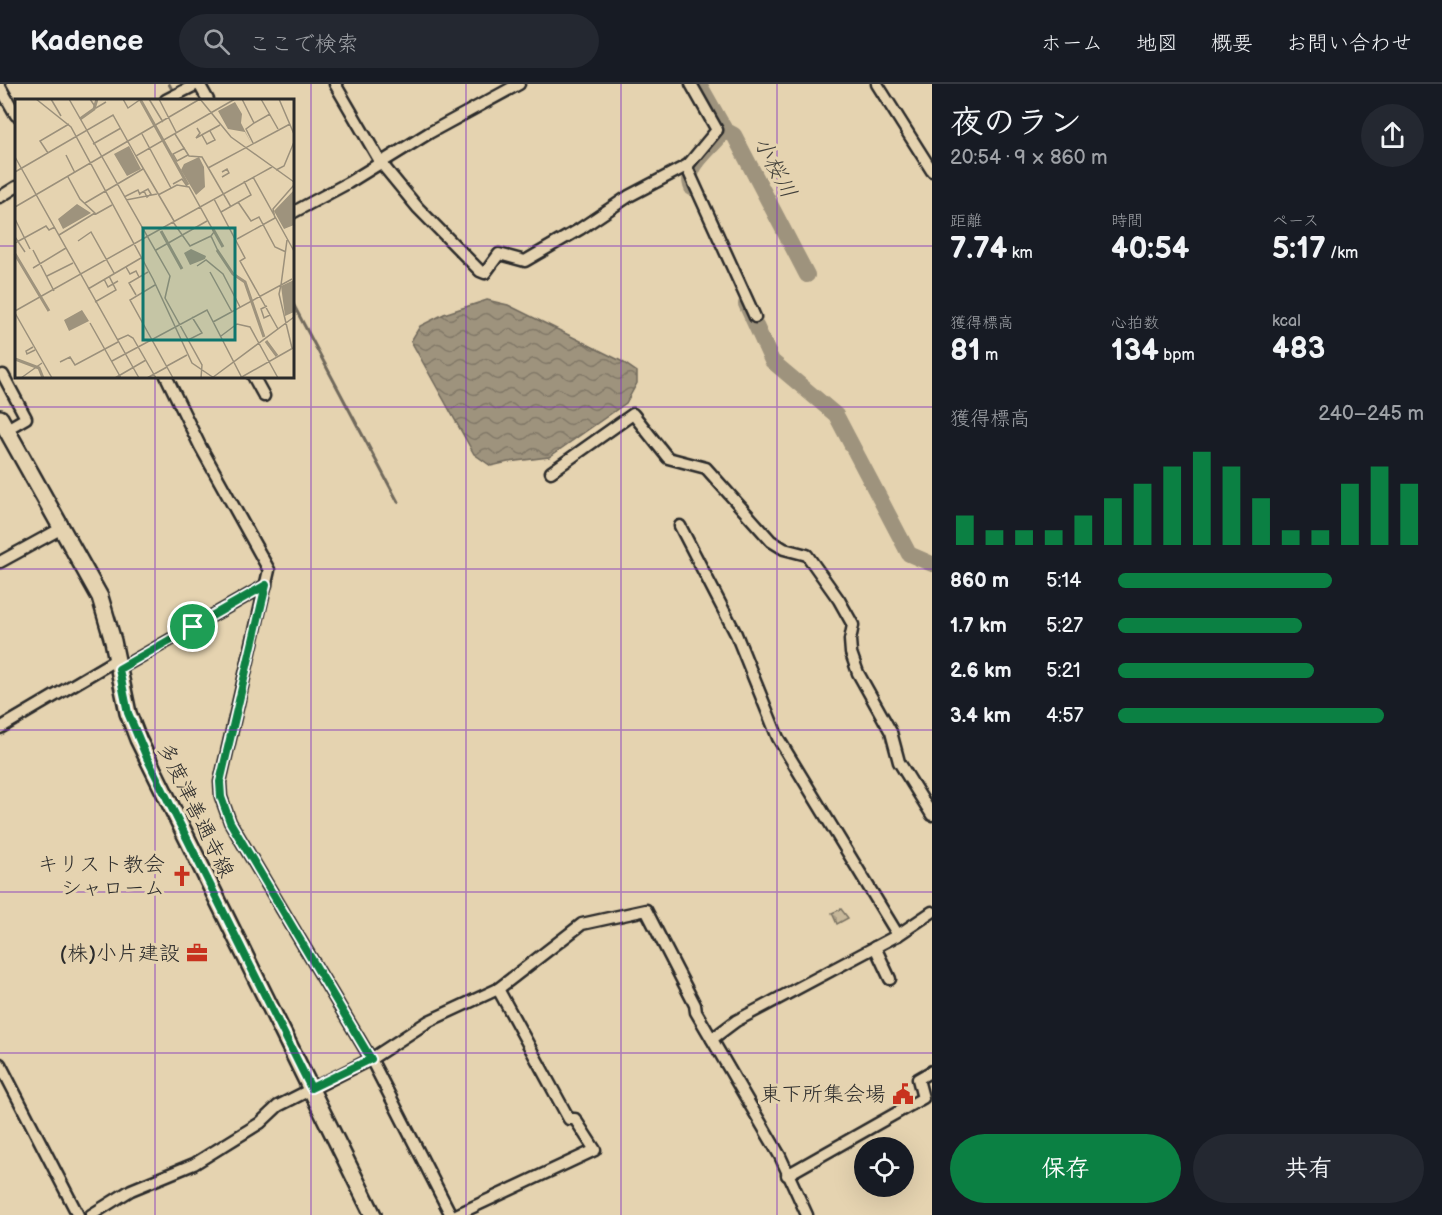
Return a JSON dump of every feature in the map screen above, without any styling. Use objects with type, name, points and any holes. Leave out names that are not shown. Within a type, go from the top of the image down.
[{"type":"main road","name":"多度津善通寺線","points":[[3,423],[100,597],[128,713],[147,758],[373,1215]]},
{"type":"street","points":[[168,99],[198,84],[207,99]]},
{"type":"street","points":[[335,84],[381,163],[418,208],[480,271],[485,273],[499,254],[525,261],[580,229],[629,196],[689,171],[717,130],[691,84]]},
{"type":"street","points":[[294,212],[519,84]]},
{"type":"street","points":[[878,84],[932,171]]},
{"type":"street","points":[[0,87],[15,112]]},
{"type":"street","points":[[689,171],[755,316]]},
{"type":"street","points":[[0,197],[15,188]]},
{"type":"street","points":[[3,375],[26,418],[3,423]]},
{"type":"street","points":[[167,378],[200,446],[269,570],[220,782],[221,797],[230,822],[371,1059],[451,1215]]},
{"type":"street","points":[[254,378],[264,396]]},
{"type":"street","points":[[551,472],[633,414],[668,458],[705,468],[771,541],[784,549],[807,555],[839,600],[853,625],[850,653],[858,674],[891,732],[899,762],[932,815]]},
{"type":"street","points":[[680,526],[736,634],[778,738],[898,935]]},
{"type":"street","points":[[0,562],[62,528]]},
{"type":"street","points":[[0,728],[266,585]]},
{"type":"street","points":[[91,1215],[131,1191],[194,1164],[260,1123],[278,1106],[371,1059],[429,1021],[498,989],[582,924],[646,910],[695,1005],[696,1012],[775,1146],[807,1215]]},
{"type":"street","points":[[712,1039],[736,1021],[898,935],[932,912]]},
{"type":"street","points":[[875,947],[890,979]]},
{"type":"street","points":[[456,1215],[595,1150],[575,1119],[569,1119],[498,989]]},
{"type":"street","points":[[0,1064],[78,1215]]},
{"type":"street","points":[[787,1174],[923,1098],[918,1079],[932,1071]]},
{"type":"green space","points":[[841,909],[848,918],[837,924],[832,913]]},
{"type":"water","points":[[487,300],[508,305],[621,361],[637,372],[637,383],[626,403],[549,457],[491,466],[474,454],[411,341],[420,326],[444,314]]},
{"type":"waterway","points":[[169,84],[174,93]]},
{"type":"waterway","name":"小桜川","points":[[699,84],[725,130],[734,135],[807,275]]},
{"type":"waterway","points":[[692,188],[690,180],[695,164],[725,130]]},
{"type":"waterway","points":[[746,304],[772,361],[836,415],[909,554],[932,564]]},
{"type":"waterway","points":[[294,306],[398,502]]},
{"type":"place","name":"キリスト教会 シャローム","points":[[182,876]]},
{"type":"place","name":"(株)小片建設","points":[[197,953]]},
{"type":"place","name":"東下所集会場","points":[[903,1094]]},
{"type":"route","points":[[266,585],[220,782],[221,797],[230,822],[371,1059],[311,1088],[147,758],[128,713],[119,669],[193,627],[266,585]]}]
